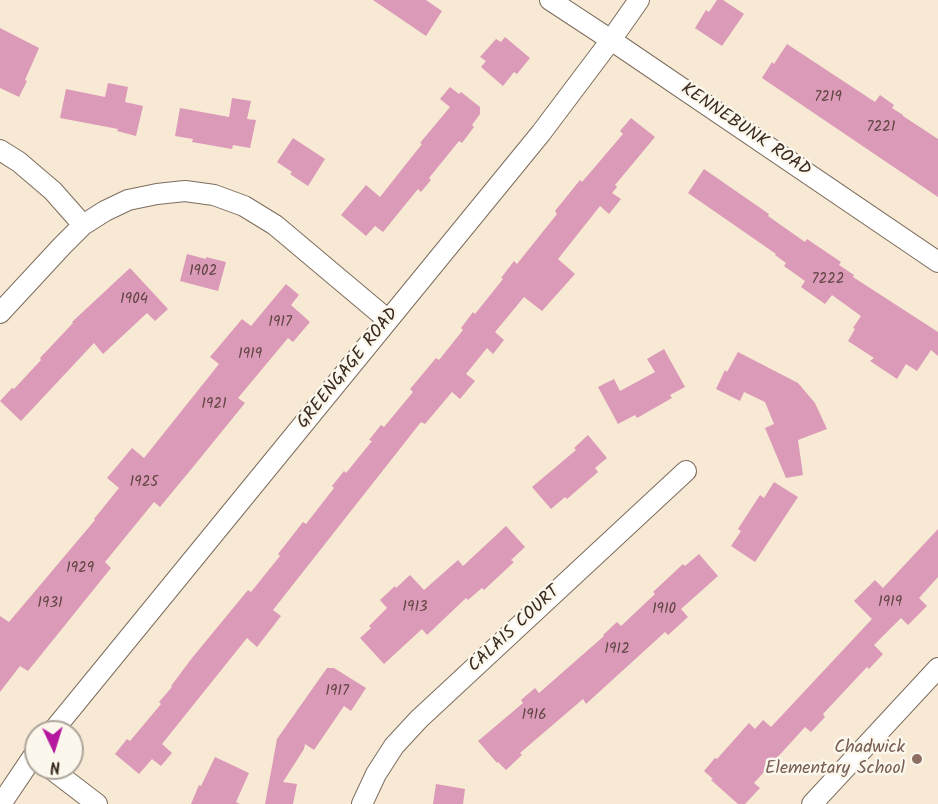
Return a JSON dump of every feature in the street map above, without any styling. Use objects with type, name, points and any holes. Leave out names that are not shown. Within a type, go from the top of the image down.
[{"type":"street","name":"KENNEBUNK ROAD","points":[[550,0],[938,262]]},
{"type":"street","name":"GREENGAGE ROAD","points":[[62,720],[541,133],[639,0]]},
{"type":"street","points":[[0,150],[19,162],[53,191],[83,225]]},
{"type":"street","points":[[0,313],[83,225],[128,200],[185,191],[214,195],[244,206],[275,225],[388,320]]},
{"type":"street","name":"CALAIS COURT","points":[[362,804],[376,774],[394,746],[419,719],[686,471]]},
{"type":"street","points":[[812,804],[938,668]]},
{"type":"street","points":[[1,804],[24,771]]},
{"type":"street","points":[[66,780],[97,804]]},
{"type":"building","points":[[373,0],[426,0],[442,11],[426,36]]},
{"type":"building","points":[[717,0],[723,0],[744,14],[722,46],[695,28],[706,10],[709,12]]},
{"type":"building","points":[[0,28],[39,48],[19,97],[0,88]]},
{"type":"building","points":[[505,37],[530,58],[503,86],[481,67],[486,61],[480,57],[496,39],[501,42]]},
{"type":"building","points":[[787,44],[875,102],[880,95],[894,105],[892,108],[938,139],[938,197],[762,78]]},
{"type":"building","points":[[108,83],[128,87],[125,102],[143,106],[136,136],[117,131],[118,129],[60,118],[66,89],[105,97]]},
{"type":"building","points":[[450,87],[459,94],[461,92],[480,107],[480,114],[472,125],[474,127],[462,143],[459,141],[429,178],[431,180],[421,192],[418,189],[383,232],[375,226],[366,236],[341,215],[366,185],[380,197],[450,107],[440,99]]},
{"type":"building","points":[[232,98],[251,101],[247,119],[256,120],[250,148],[233,145],[232,149],[192,142],[193,139],[175,136],[180,108],[229,117]]},
{"type":"building","points":[[631,118],[655,137],[615,185],[617,187],[612,193],[621,199],[609,214],[600,206],[558,259],[575,274],[542,311],[524,297],[495,332],[504,340],[493,354],[487,348],[466,374],[475,381],[460,399],[452,392],[425,424],[421,422],[273,610],[281,616],[257,647],[247,638],[162,744],[172,753],[161,766],[152,759],[139,774],[115,754],[127,739],[130,741],[161,704],[159,702],[192,658],[248,590],[251,592],[280,556],[278,554],[303,522],[306,524],[334,488],[332,486],[344,471],[346,473],[372,441],[369,440],[381,425],[384,427],[413,392],[410,389],[436,358],[439,360],[463,330],[461,328],[473,312],[475,314],[503,279],[501,278],[514,261],[517,264],[557,214],[555,211],[580,180],[582,182],[623,134],[620,131]]},
{"type":"building","points":[[293,138],[325,159],[308,186],[277,162]]},
{"type":"building","points":[[704,169],[805,242],[807,239],[841,262],[839,265],[854,275],[853,277],[938,332],[938,356],[931,350],[917,371],[906,364],[897,379],[870,361],[874,358],[848,341],[861,316],[832,295],[825,304],[801,287],[805,281],[784,266],[786,263],[776,254],[688,193]]},
{"type":"building","points":[[187,254],[226,262],[218,291],[180,281]]},
{"type":"building","points":[[130,268],[168,309],[155,321],[147,313],[103,354],[94,343],[21,421],[0,401],[41,360],[40,358],[72,322]]},
{"type":"building","points":[[286,284],[299,295],[291,305],[310,322],[293,342],[288,338],[238,398],[245,403],[193,467],[160,507],[154,502],[105,562],[111,568],[28,671],[20,666],[0,692],[0,616],[9,622],[119,488],[107,478],[132,448],[144,458],[219,364],[210,357],[242,319],[251,326]]},
{"type":"building","points":[[664,349],[685,387],[670,395],[672,398],[637,418],[635,415],[618,424],[598,387],[614,379],[620,391],[655,372],[647,359]]},
{"type":"building","points":[[738,352],[798,383],[815,403],[827,429],[798,440],[803,475],[786,478],[765,428],[774,424],[765,402],[744,392],[740,401],[716,389],[725,370],[727,372]]},
{"type":"building","points":[[588,435],[607,458],[595,468],[598,472],[567,499],[565,497],[551,509],[532,487],[576,450],[574,448]]},
{"type":"building","points":[[774,482],[798,497],[755,562],[731,546],[741,531],[738,529],[760,495],[764,498]]},
{"type":"building","points":[[506,526],[525,547],[511,560],[514,562],[484,590],[482,588],[468,600],[466,598],[427,635],[422,629],[384,664],[360,638],[387,608],[380,600],[410,575],[424,590],[458,560],[463,566]]},
{"type":"building","points":[[938,529],[938,577],[919,598],[927,606],[908,625],[901,618],[874,645],[883,654],[869,669],[867,667],[823,714],[825,717],[811,732],[805,727],[754,783],[760,788],[745,804],[738,804],[704,771],[749,723],[755,729],[763,720],[771,727],[872,619],[854,601],[875,580],[883,588]]},
{"type":"building","points":[[699,554],[718,576],[681,609],[688,617],[668,635],[665,632],[586,704],[583,699],[520,753],[522,755],[506,770],[497,763],[478,741],[523,703],[521,700],[535,688],[539,693],[617,622],[621,626],[683,564],[685,566]]},
{"type":"building","points":[[327,668],[334,668],[366,688],[351,711],[344,706],[314,750],[305,744],[283,782],[297,784],[293,804],[265,804],[277,739]]},
{"type":"building","points":[[215,757],[249,773],[236,802],[240,804],[191,804]]},
{"type":"building","points":[[436,784],[465,789],[463,804],[433,804]]},
{"type":"place","name":"Chadwick Elementary School","points":[[917,759]]}]
